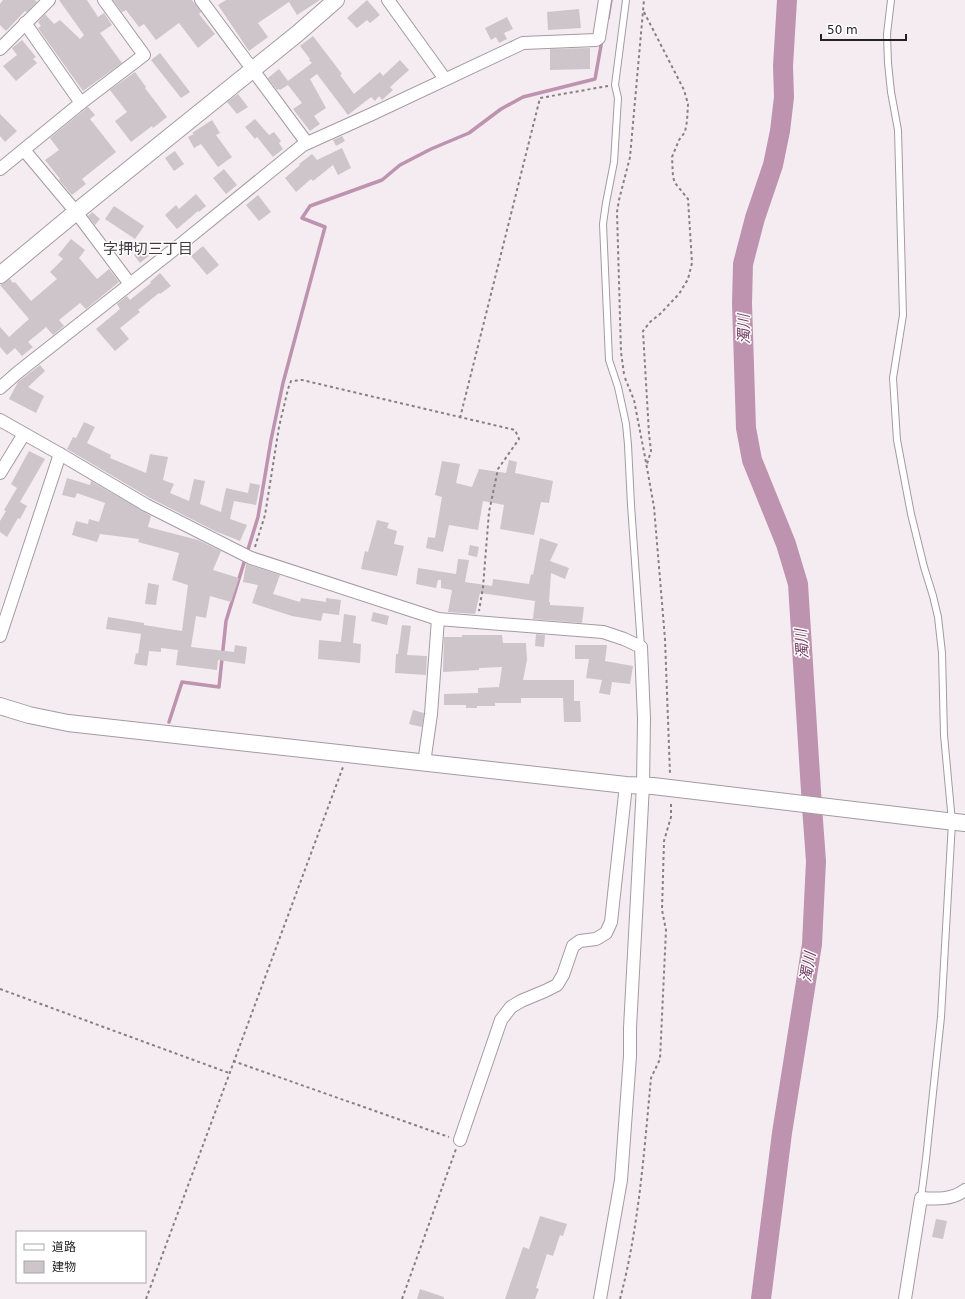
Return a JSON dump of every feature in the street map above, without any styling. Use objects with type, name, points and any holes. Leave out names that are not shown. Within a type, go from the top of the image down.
[{"type":"street","points":[[0,49],[48,0]]},
{"type":"street","points":[[0,169],[81,103],[144,55],[104,0]]},
{"type":"street","points":[[201,0],[307,144]]},
{"type":"street","points":[[0,275],[297,34],[336,0]]},
{"type":"street","points":[[388,0],[445,79]]},
{"type":"street","points":[[0,388],[307,144],[523,42],[596,40],[599,38],[605,0]]},
{"type":"street","points":[[25,23],[81,103]]},
{"type":"street","points":[[24,150],[76,212],[130,284]]},
{"type":"street","points":[[0,420],[146,505],[251,558],[438,619],[603,632],[641,647],[648,786],[630,1028],[630,1056],[621,1180],[600,1299]]},
{"type":"street","points":[[0,473],[24,434]]},
{"type":"street","points":[[0,636],[60,454]]},
{"type":"street","points":[[424,763],[431,714],[438,619]]},
{"type":"street","points":[[0,706],[29,715],[68,723],[347,755],[626,785],[648,786],[951,821]]},
{"type":"street","points":[[460,1140],[502,1020],[506,1014],[511,1007],[521,1000],[557,985],[563,975],[573,946],[580,941],[596,939],[606,933],[611,922],[626,785]]},
{"type":"street","points":[[905,1299],[920,1198],[953,1197],[965,1190]]},
{"type":"lane","points":[[626,0],[615,85],[618,98],[614,162],[606,203],[604,224],[609,352],[626,424],[641,647]]},
{"type":"lane","points":[[891,0],[887,34],[888,63],[891,92],[898,130],[903,315],[893,378],[897,440],[911,514],[938,617],[942,653],[944,735],[951,821],[941,1017],[926,1159],[920,1198]]},
{"type":"path","points":[[643,11],[684,90],[688,104],[685,132],[679,140],[672,158],[673,177],[675,183],[688,198],[692,263],[688,279],[680,294],[650,322],[643,331],[648,434],[651,451],[646,464]]},
{"type":"path","points":[[460,418],[540,98],[615,85]]},
{"type":"path","points":[[251,558],[265,515],[279,427],[291,381],[302,380],[515,430],[519,439],[498,469],[489,512],[483,587],[477,622]]},
{"type":"path","points":[[146,1299],[347,755]]},
{"type":"path","points":[[0,988],[229,1073]]},
{"type":"path","points":[[234,1061],[460,1140],[402,1299]]},
{"type":"building","points":[[3,0],[35,0],[37,2],[27,12],[25,11],[6,31],[0,25],[0,4]]},
{"type":"building","points":[[59,0],[87,0],[98,17],[104,13],[112,25],[100,33],[122,63],[83,91],[38,28],[41,26],[38,22],[45,14],[54,24],[60,20],[80,39],[84,35]]},
{"type":"building","points":[[113,0],[192,0],[201,12],[199,14],[215,34],[198,48],[179,23],[156,40],[144,24],[139,27],[126,10],[122,12]]},
{"type":"building","points":[[226,0],[320,0],[297,15],[289,2],[258,23],[268,37],[249,51],[218,5]]},
{"type":"building","points":[[367,0],[380,15],[370,23],[367,20],[357,28],[347,18]]},
{"type":"building","points":[[579,9],[581,28],[548,30],[547,12]]},
{"type":"building","points":[[507,17],[513,29],[504,33],[507,39],[499,43],[496,37],[491,40],[485,28]]},
{"type":"building","points":[[313,36],[342,74],[340,75],[354,94],[380,72],[383,76],[400,60],[409,70],[390,87],[393,90],[382,100],[379,96],[375,101],[371,97],[348,115],[317,74],[310,79],[326,108],[314,116],[320,124],[310,131],[293,109],[302,103],[288,85],[280,90],[277,90],[268,78],[279,69],[288,81],[312,63],[300,46]]},
{"type":"building","points":[[22,40],[36,57],[33,59],[37,63],[16,81],[3,66],[17,55],[12,48]]},
{"type":"building","points":[[590,48],[590,69],[550,70],[550,49]]},
{"type":"building","points":[[160,53],[190,92],[181,98],[151,60]]},
{"type":"building","points":[[135,72],[167,117],[131,142],[115,121],[127,112],[110,90]]},
{"type":"building","points":[[238,94],[248,107],[237,114],[227,102]]},
{"type":"building","points":[[88,107],[95,115],[90,119],[116,152],[82,179],[86,184],[72,195],[45,160],[59,150],[50,138]]},
{"type":"building","points":[[0,114],[17,131],[5,142],[0,136]]},
{"type":"building","points":[[255,119],[269,135],[274,132],[281,141],[279,143],[283,149],[273,157],[257,137],[255,139],[245,127]]},
{"type":"building","points":[[212,120],[220,133],[216,135],[232,157],[218,167],[201,144],[194,148],[188,137]]},
{"type":"building","points":[[342,136],[345,141],[336,146],[333,140]]},
{"type":"building","points":[[342,148],[351,168],[338,175],[333,165],[313,181],[311,179],[296,192],[285,178],[312,154],[317,160]]},
{"type":"building","points":[[175,151],[184,164],[174,171],[165,158]]},
{"type":"building","points":[[224,169],[237,185],[226,194],[213,178]]},
{"type":"building","points":[[196,194],[206,206],[177,229],[165,215],[176,205],[179,209]]},
{"type":"building","points":[[258,195],[271,212],[259,221],[246,205]]},
{"type":"building","points":[[114,206],[144,226],[135,239],[105,219]]},
{"type":"building","points":[[92,212],[100,219],[95,225],[88,216]]},
{"type":"building","points":[[71,239],[85,250],[79,258],[97,279],[109,269],[119,282],[86,309],[80,303],[59,320],[64,326],[53,335],[46,327],[28,342],[33,347],[22,356],[15,348],[7,355],[0,347],[0,327],[9,337],[29,319],[0,285],[10,279],[13,283],[15,282],[31,301],[57,279],[50,272],[63,259],[58,255]]},
{"type":"building","points":[[145,246],[151,254],[140,263],[134,255]]},
{"type":"building","points":[[203,246],[219,265],[207,275],[191,256]]},
{"type":"building","points":[[160,273],[171,286],[160,294],[159,293],[138,310],[140,312],[120,328],[129,339],[115,351],[96,329],[120,309],[117,304],[127,296],[130,300],[151,283],[150,282]]},
{"type":"building","points":[[40,365],[45,371],[28,387],[44,396],[36,413],[9,399],[18,382]]},
{"type":"building","points":[[84,422],[95,427],[87,443],[111,455],[110,458],[146,473],[150,454],[168,457],[163,480],[174,484],[170,493],[189,501],[194,479],[205,481],[200,504],[221,512],[226,488],[248,493],[250,483],[260,485],[256,505],[234,501],[230,519],[247,525],[240,541],[215,531],[150,498],[67,449],[73,437],[76,438]]},
{"type":"building","points":[[29,451],[45,459],[20,502],[27,506],[7,537],[0,532],[0,521],[6,511],[4,510],[17,488],[11,484]]},
{"type":"building","points":[[509,460],[517,462],[515,473],[553,481],[549,503],[541,502],[534,535],[500,529],[504,505],[483,501],[478,530],[449,525],[443,552],[426,548],[428,537],[435,538],[442,497],[435,495],[442,461],[460,464],[456,483],[472,487],[479,469],[506,473]]},
{"type":"building","points":[[67,478],[90,485],[91,481],[151,516],[148,527],[198,540],[221,551],[213,570],[239,578],[231,602],[210,596],[206,618],[196,616],[191,647],[234,652],[235,645],[247,647],[245,664],[218,660],[217,670],[176,665],[178,650],[161,648],[161,652],[149,651],[147,666],[134,664],[136,653],[138,654],[141,634],[106,629],[108,617],[182,631],[188,585],[172,580],[179,553],[138,542],[139,539],[100,534],[97,542],[72,535],[76,521],[88,524],[89,519],[99,522],[105,503],[77,493],[75,498],[62,495]]},
{"type":"building","points":[[377,520],[389,523],[387,528],[397,531],[394,544],[404,546],[397,576],[361,569],[365,551],[368,552]]},
{"type":"building","points":[[540,538],[558,544],[550,561],[569,568],[565,579],[551,573],[550,605],[584,607],[582,623],[533,619],[535,601],[480,593],[475,614],[448,612],[452,590],[441,588],[441,580],[438,580],[436,588],[416,584],[418,568],[456,574],[458,559],[469,560],[465,582],[492,586],[493,579],[529,584],[531,574],[533,575]]},
{"type":"building","points":[[470,545],[479,547],[477,557],[468,555]]},
{"type":"building","points":[[246,564],[280,575],[273,594],[300,602],[301,598],[326,602],[326,598],[341,600],[339,615],[323,613],[321,621],[292,616],[252,603],[258,585],[243,582]]},
{"type":"building","points":[[148,583],[159,585],[156,605],[145,604]]},
{"type":"building","points":[[373,612],[389,616],[387,625],[371,621]]},
{"type":"building","points":[[344,614],[356,616],[353,643],[361,644],[360,663],[318,659],[319,640],[341,642]]},
{"type":"building","points":[[402,625],[411,626],[407,655],[427,656],[426,675],[395,673],[396,654],[398,654]]},
{"type":"building","points":[[536,634],[545,635],[544,647],[535,646]]},
{"type":"building","points":[[462,635],[502,635],[503,643],[526,643],[527,660],[523,680],[574,680],[574,701],[580,701],[581,722],[564,722],[563,698],[521,698],[521,703],[495,703],[495,706],[477,706],[477,708],[466,708],[466,705],[444,705],[444,694],[478,693],[478,688],[499,687],[502,667],[443,672],[444,637],[462,637]]},
{"type":"building","points":[[575,645],[607,645],[605,661],[633,666],[630,684],[612,682],[610,695],[599,693],[602,680],[586,678],[589,659],[575,659]]},
{"type":"building","points":[[413,710],[424,713],[422,727],[409,724]]},
{"type":"building","points":[[540,1216],[567,1224],[563,1236],[560,1235],[553,1256],[547,1254],[536,1288],[539,1289],[535,1299],[505,1299],[523,1247],[529,1249]]},
{"type":"building","points":[[936,1219],[947,1221],[943,1239],[932,1237]]},
{"type":"building","points":[[420,1289],[444,1297],[444,1299],[417,1299]]},
{"type":"waterway","points":[[608,18],[611,0]]},
{"type":"waterway","name":"濁川","points":[[761,1299],[782,1133],[812,944],[816,861],[798,584],[786,544],[752,460],[746,428],[742,303],[743,264],[755,218],[773,165],[780,131],[784,97],[783,66],[787,0]]},
{"type":"waterway","points":[[169,722],[182,682],[219,687],[226,621],[258,517],[271,440],[283,383],[325,227],[302,218],[310,206],[382,180],[400,165],[431,149],[469,133],[501,109],[523,97],[595,79],[602,40]]},
{"type":"district","name":"字押切三丁目","points":[[148,249]]}]
